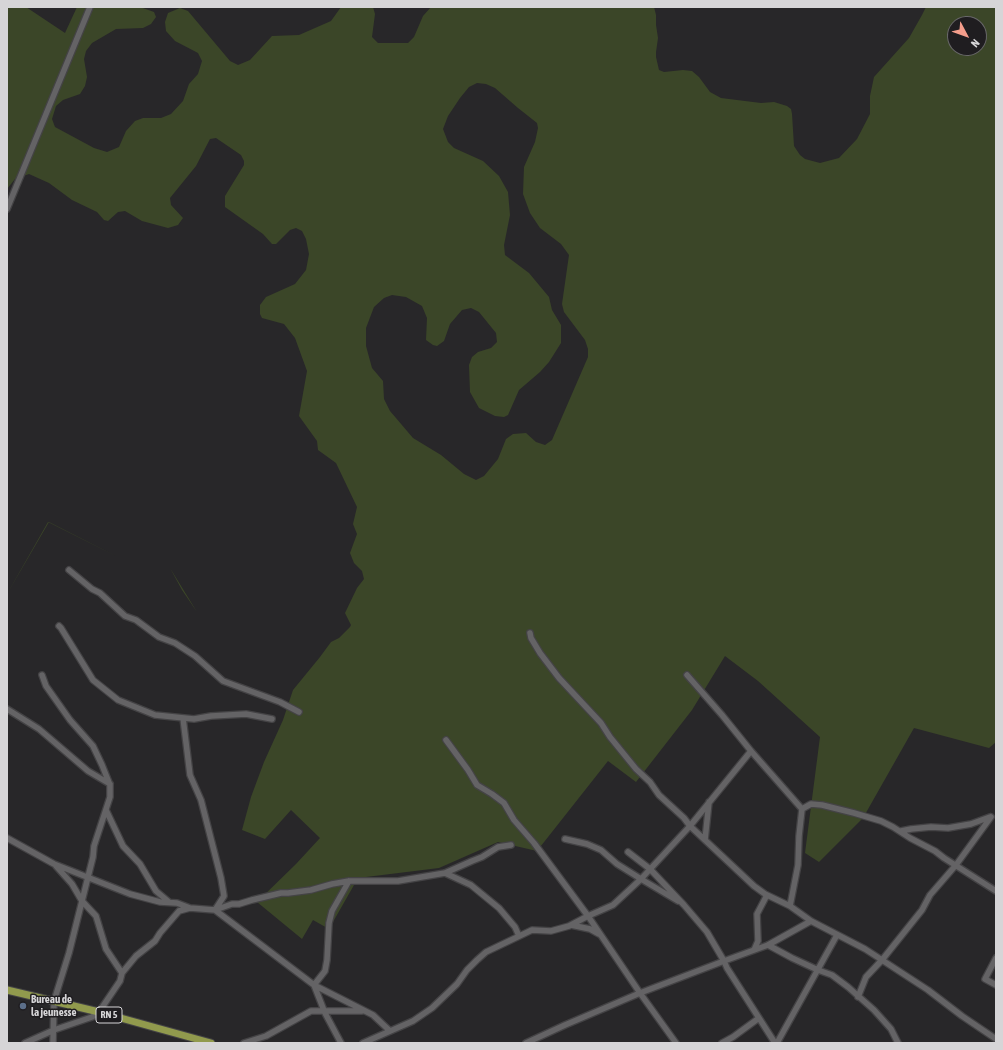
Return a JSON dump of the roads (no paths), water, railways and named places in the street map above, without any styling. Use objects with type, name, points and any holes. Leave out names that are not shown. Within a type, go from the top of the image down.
[{"type":"main road","name":"RN 5","points":[[7,990],[99,1012],[211,1043]]},
{"type":"street","points":[[7,209],[90,7]]},
{"type":"street","points":[[69,570],[92,589],[100,593],[125,616],[136,620],[159,637],[175,643],[195,656],[222,681],[280,702],[299,712]]},
{"type":"street","points":[[59,626],[92,680],[118,700],[155,714],[183,718],[194,719],[211,716],[246,714],[272,719]]},
{"type":"street","points":[[530,633],[531,638],[540,653],[559,678],[601,724],[636,769],[650,782],[659,795],[754,886],[767,895],[790,906],[811,921],[865,949],[918,983],[995,1039]]},
{"type":"street","points":[[42,675],[46,686],[66,715],[93,746],[110,785],[110,797],[94,846],[93,857],[69,953],[54,1001],[53,1043]]},
{"type":"street","points":[[687,675],[751,751],[802,808],[798,865],[790,906]]},
{"type":"street","points":[[7,709],[39,729],[88,771],[110,785]]},
{"type":"street","points":[[183,718],[190,775],[201,800],[221,878],[224,896],[215,910]]},
{"type":"street","points":[[446,740],[477,784],[504,803],[514,820],[534,843],[588,916],[676,1043]]},
{"type":"street","points":[[364,1043],[413,1021],[432,1008],[457,984],[476,960],[486,952],[532,930],[551,931],[571,925],[613,905],[690,826],[751,751]]},
{"type":"street","points":[[705,840],[709,801]]},
{"type":"street","points":[[802,808],[811,804],[822,805],[881,821],[930,848],[996,890]]},
{"type":"street","points":[[106,810],[123,846],[140,864],[156,891],[170,903]]},
{"type":"street","points":[[858,996],[866,977],[882,960],[922,910],[930,895],[956,865],[991,817],[971,824],[948,828],[931,827],[901,831]]},
{"type":"street","points":[[7,838],[54,864],[130,894],[160,902],[177,903],[190,908],[215,910],[232,904],[239,904],[281,893],[311,890],[349,881],[398,881],[445,873],[482,857],[498,848],[511,845]]},
{"type":"street","points":[[565,839],[587,844],[601,850],[617,864],[684,905]]},
{"type":"street","points":[[628,852],[650,868],[707,932],[727,968],[776,1043],[837,935]]},
{"type":"street","points":[[54,864],[72,884],[82,901],[96,916],[106,948],[122,973]]},
{"type":"street","points":[[445,873],[471,885],[499,908],[515,927],[519,936]]},
{"type":"street","points":[[314,985],[325,971],[329,923],[332,911],[349,881]]},
{"type":"street","points":[[754,950],[758,941],[757,914],[767,895]]},
{"type":"street","points":[[25,1043],[54,1030],[92,1017],[99,1012],[120,981],[122,973],[136,956],[155,941],[179,911],[190,908]]},
{"type":"street","points":[[215,910],[314,985],[373,1015],[390,1031]]},
{"type":"street","points":[[526,1043],[640,993],[768,945],[811,921]]},
{"type":"street","points":[[571,925],[590,930],[601,935]]},
{"type":"street","points":[[768,945],[792,958],[832,975],[848,987],[874,1010],[892,1029],[898,1043]]},
{"type":"street","points":[[996,958],[985,979],[996,985]]},
{"type":"street","points":[[314,985],[340,1043]]},
{"type":"street","points":[[244,1043],[266,1036],[311,1011],[364,1011]]},
{"type":"street","points":[[722,1043],[759,1018]]},
{"type":"place","name":"Bureau de la jeunesse","points":[[23,1006]]}]
